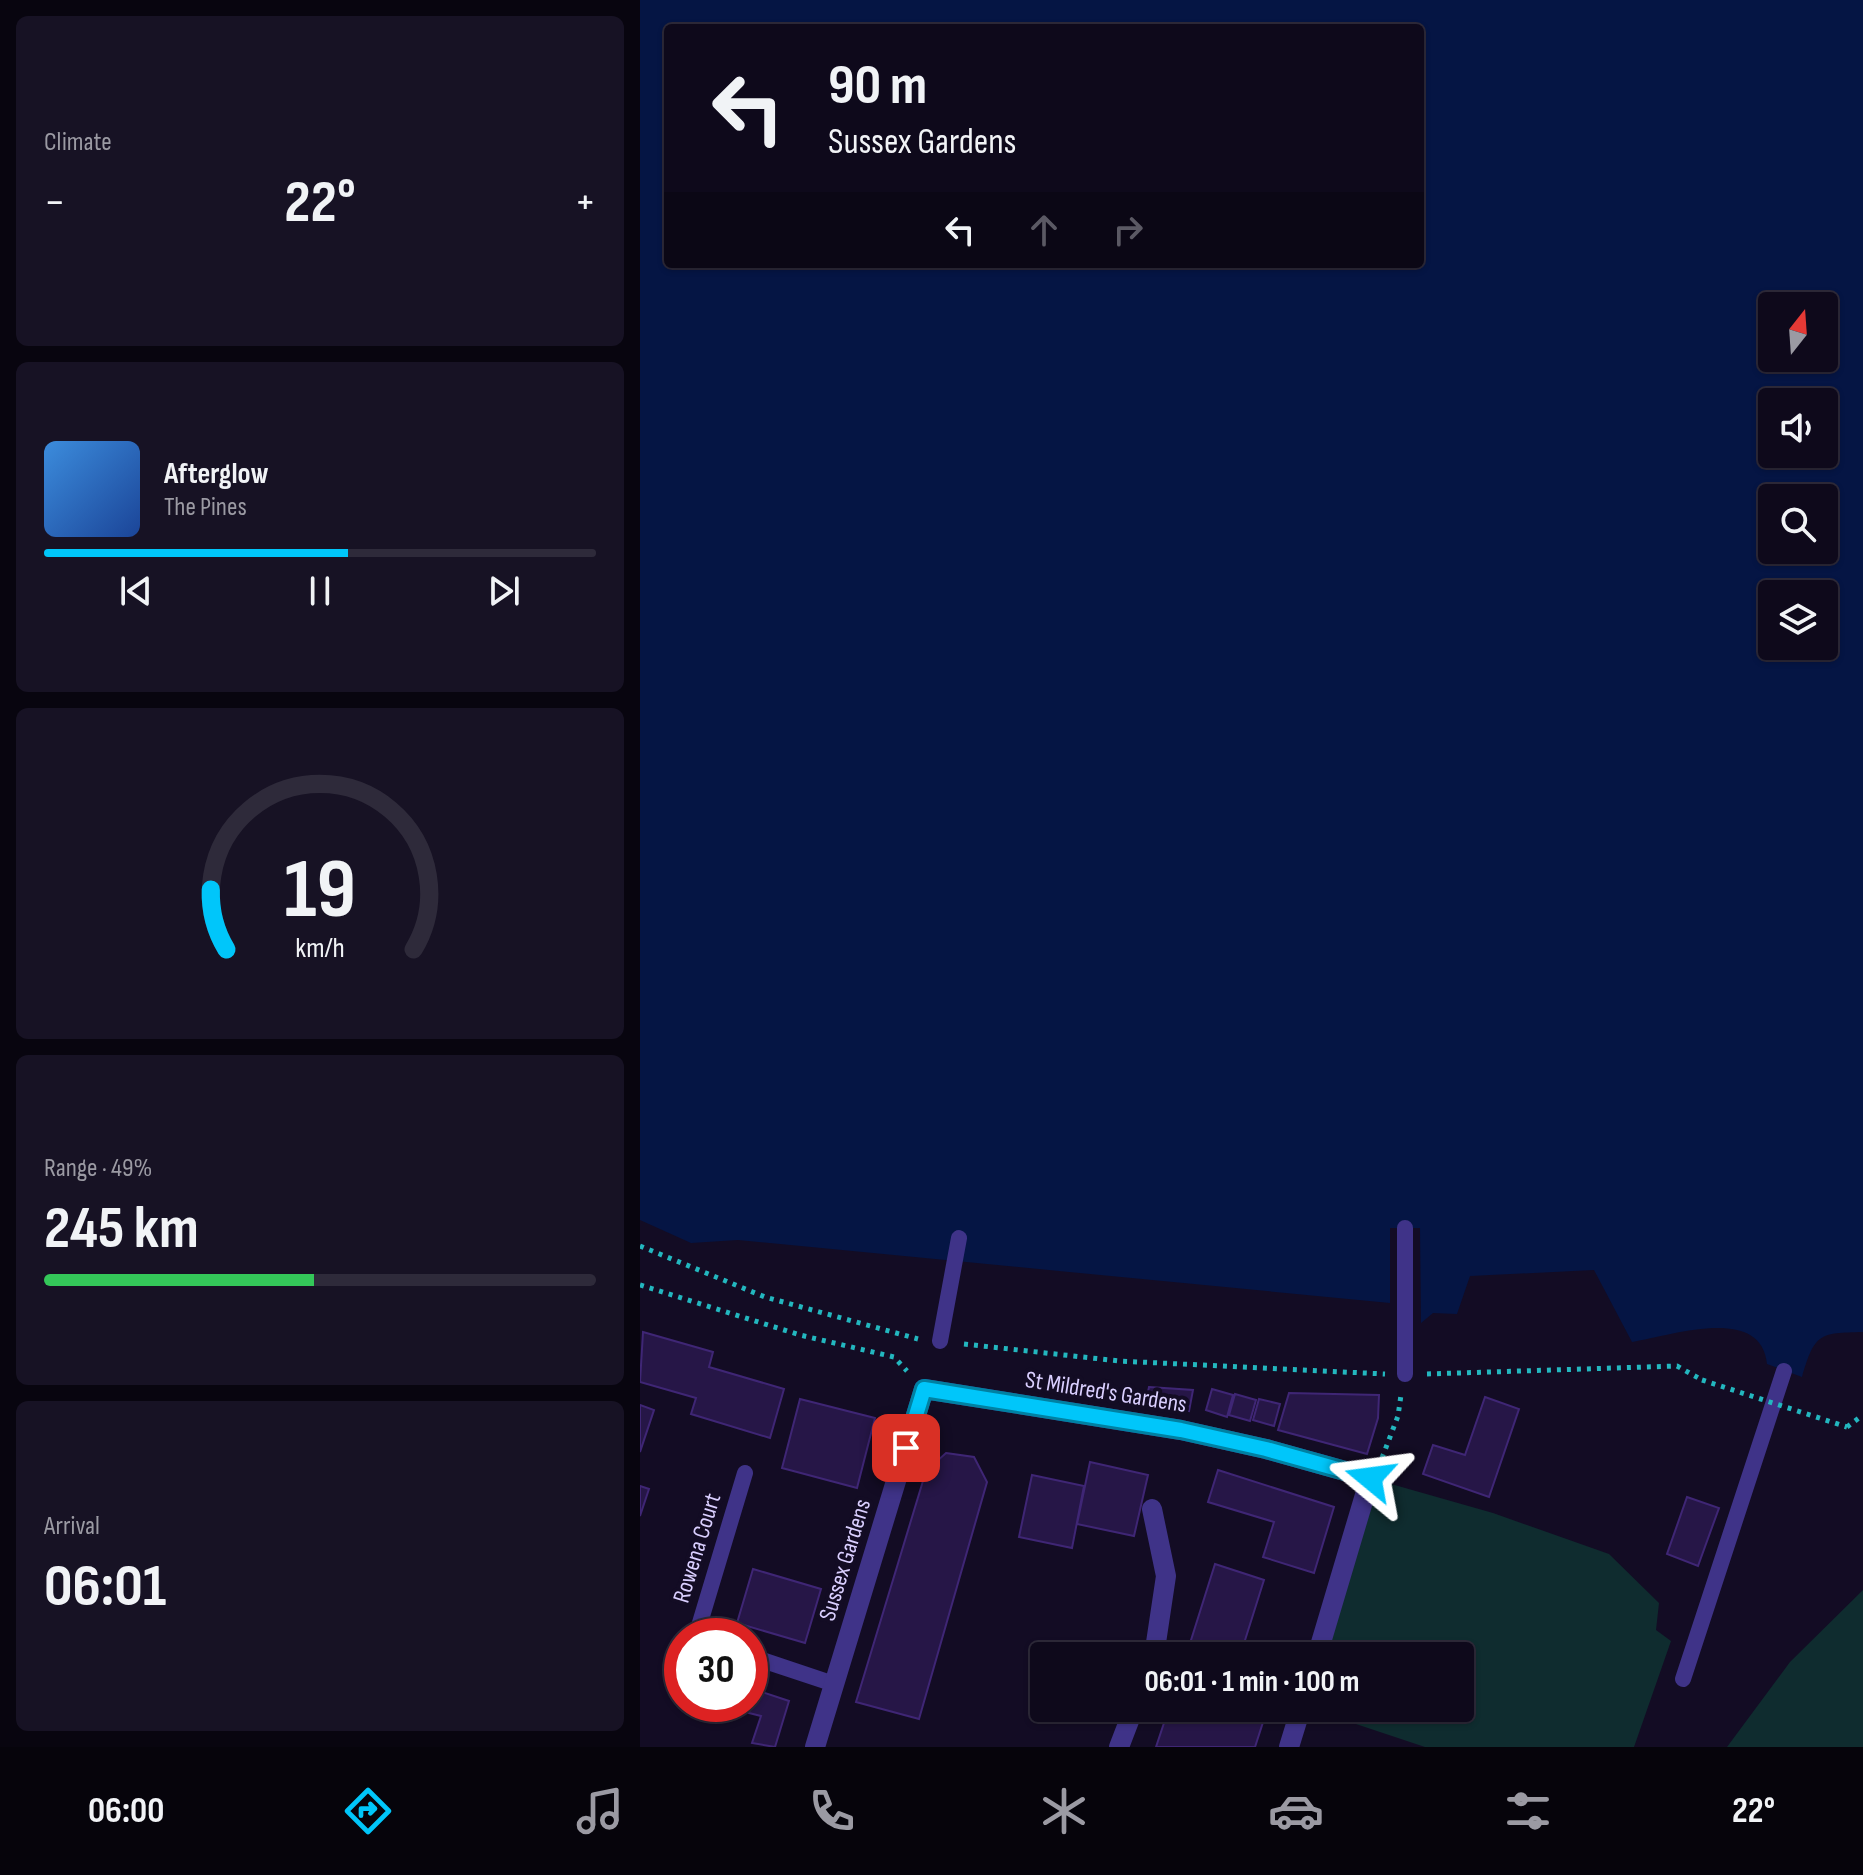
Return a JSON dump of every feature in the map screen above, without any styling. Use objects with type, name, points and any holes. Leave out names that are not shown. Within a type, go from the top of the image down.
[{"type":"street","name":"St Mildred's Gardens","points":[[924,1389],[1181,1430],[1266,1449],[1370,1478]]},
{"type":"street","name":"Sussex Gardens","points":[[815,1747],[924,1389]]},
{"type":"street","points":[[1321,1642],[1370,1478]]},
{"type":"street","points":[[1152,1509],[1166,1576],[1156,1642]]},
{"type":"street","points":[[1119,1747],[1129,1722]]},
{"type":"street","points":[[1289,1747],[1297,1722]]},
{"type":"lane","points":[[1405,1228],[1405,1374]]},
{"type":"lane","points":[[940,1341],[959,1238]]},
{"type":"lane","points":[[1683,1679],[1784,1371]]},
{"type":"lane","name":"Rowena Court","points":[[701,1618],[745,1473]]},
{"type":"lane","points":[[768,1662],[834,1684]]},
{"type":"path","points":[[640,1246],[765,1297],[916,1339],[1119,1361],[1405,1374],[1677,1366],[1702,1380],[1847,1427],[1863,1415]]},
{"type":"path","points":[[640,1285],[800,1335],[894,1357],[924,1389]]},
{"type":"path","points":[[1370,1478],[1386,1450],[1398,1416],[1405,1374]]},
{"type":"green space","points":[[1370,1478],[1493,1513],[1609,1554],[1659,1603],[1656,1630],[1671,1641],[1634,1747],[1425,1747],[1350,1722],[1474,1722],[1474,1642],[1321,1642]]},
{"type":"green space","points":[[1863,1590],[1863,1747],[1727,1747],[1790,1662]]},
{"type":"water","points":[[640,0],[1863,0],[1863,1332],[1837,1333],[1821,1338],[1811,1352],[1802,1377],[1767,1364],[1761,1346],[1749,1334],[1732,1329],[1712,1328],[1632,1342],[1594,1270],[1470,1276],[1457,1314],[1433,1313],[1421,1323],[1420,1228],[1390,1228],[1390,1303],[738,1240],[691,1243],[640,1220]]},
{"type":"building","points":[[643,1332],[713,1352],[709,1367],[784,1389],[770,1438],[691,1414],[696,1398],[640,1382]]},
{"type":"building","points":[[1149,1387],[1193,1390],[1189,1411],[1146,1401]]},
{"type":"building","points":[[1212,1389],[1233,1395],[1227,1417],[1206,1410]]},
{"type":"building","points":[[1289,1393],[1379,1395],[1378,1418],[1367,1454],[1278,1430]]},
{"type":"building","points":[[1235,1394],[1256,1400],[1250,1421],[1229,1415]]},
{"type":"building","points":[[1485,1397],[1519,1409],[1489,1497],[1423,1474],[1433,1445],[1465,1455]]},
{"type":"building","points":[[800,1399],[875,1418],[857,1488],[782,1468]]},
{"type":"building","points":[[1259,1399],[1280,1404],[1274,1426],[1253,1420]]},
{"type":"building","points":[[640,1405],[654,1410],[640,1452]]},
{"type":"building","points":[[946,1453],[974,1457],[987,1482],[919,1719],[856,1702],[926,1471]]},
{"type":"building","points":[[1090,1462],[1148,1475],[1134,1536],[1077,1524]]},
{"type":"building","points":[[1218,1470],[1334,1507],[1314,1573],[1263,1557],[1274,1522],[1208,1502]]},
{"type":"building","points":[[1032,1475],[1084,1486],[1072,1548],[1019,1537]]},
{"type":"building","points":[[640,1486],[649,1489],[640,1516]]},
{"type":"building","points":[[1687,1497],[1719,1508],[1698,1566],[1667,1554]]},
{"type":"building","points":[[1215,1564],[1264,1580],[1244,1642],[1190,1642]]},
{"type":"building","points":[[753,1569],[821,1589],[805,1643],[768,1632],[768,1618],[738,1618]]},
{"type":"building","points":[[768,1694],[789,1701],[775,1747],[752,1743],[759,1722],[768,1722]]},
{"type":"building","points":[[1164,1722],[1263,1722],[1255,1747],[1156,1747]]},
{"type":"route","points":[[906,1448],[924,1389],[1181,1430],[1266,1449],[1370,1478]]}]
